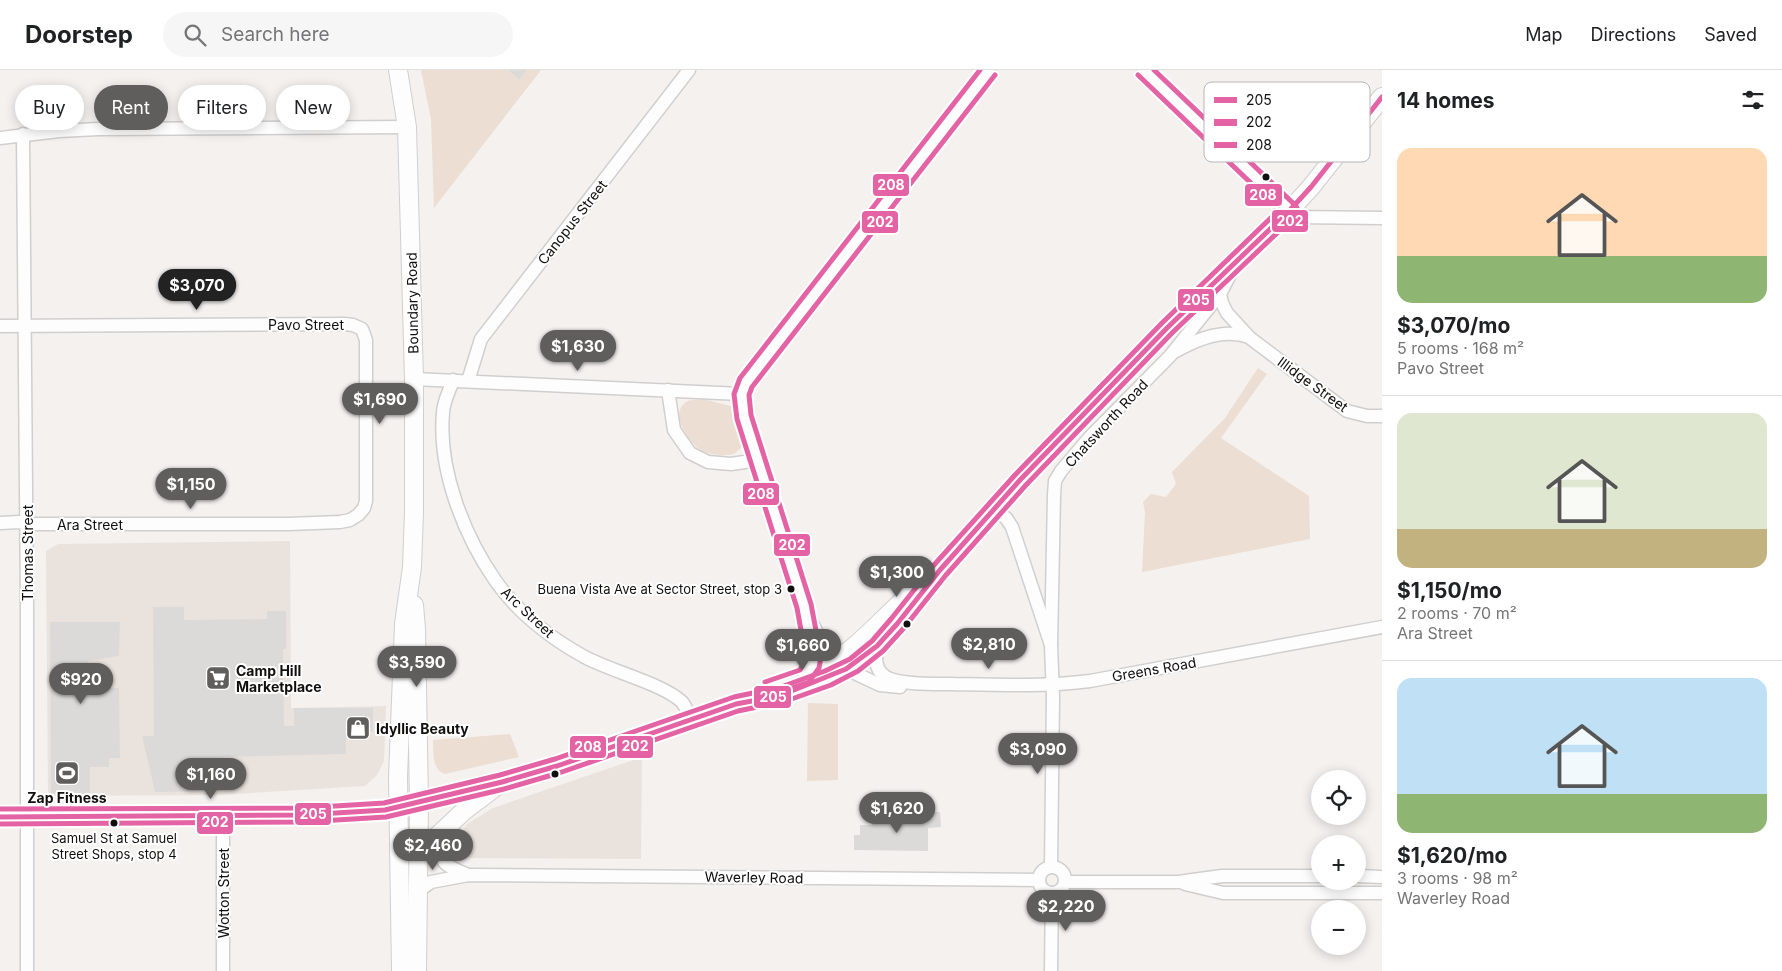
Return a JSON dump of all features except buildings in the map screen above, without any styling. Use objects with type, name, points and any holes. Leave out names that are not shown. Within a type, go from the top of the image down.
[{"type":"main road","name":"Boundary Road","points":[[398,70],[407,127],[414,379],[412,567],[416,629],[419,802],[417,971]]},
{"type":"main road","name":"Chatsworth Road","points":[[1370,112],[1382,97]]},
{"type":"main road","name":"Chatsworth Road","points":[[398,807],[502,782],[557,766],[736,704],[783,694],[821,681],[846,662],[877,646],[940,570],[1020,480],[1167,328],[1290,210],[1331,162]]},
{"type":"main road","name":"Boundary Road","points":[[401,971],[398,807],[399,730],[404,624],[412,567]]},
{"type":"main road","name":"Chatsworth Road","points":[[736,704],[774,686],[823,668],[846,662],[890,612],[940,570]]},
{"type":"main road","name":"Chatsworth Road","points":[[419,853],[466,810],[502,782]]},
{"type":"street","name":"Canopus Street","points":[[468,381],[481,339],[689,70]]},
{"type":"street","points":[[805,676],[814,658],[804,606],[744,417],[741,394],[746,383],[988,70]]},
{"type":"street","points":[[1143,70],[1204,128]]},
{"type":"street","points":[[0,138],[23,134],[98,129],[407,127]]},
{"type":"street","name":"Thomas Street","points":[[23,134],[27,523],[27,971]]},
{"type":"street","points":[[1240,162],[1297,217],[1382,218]]},
{"type":"street","name":"Chatsworth Road","points":[[1051,644],[1056,478],[1083,445],[1170,356],[1220,294],[1237,260]]},
{"type":"street","name":"Illidge Street","points":[[1220,294],[1227,313],[1250,338],[1348,411],[1367,416],[1382,416]]},
{"type":"street","name":"Pavo Street","points":[[0,326],[345,324],[362,329],[366,340],[366,501],[364,508],[358,515]]},
{"type":"street","name":"Illidge Street","points":[[1170,356],[1182,348],[1219,334],[1240,334],[1250,338]]},
{"type":"street","points":[[414,379],[741,394]]},
{"type":"street","name":"Arc Street","points":[[453,380],[443,411],[446,467],[460,514],[495,580],[513,602],[538,625],[566,646],[584,657],[677,698],[684,704],[691,719]]},
{"type":"street","points":[[668,390],[674,430],[690,453],[708,462],[731,464],[758,460]]},
{"type":"street","points":[[994,510],[1006,518],[1012,527],[1051,644],[1053,684],[1051,867]]},
{"type":"street","name":"Ara Street","points":[[0,523],[289,524],[340,522],[350,520],[358,515]]},
{"type":"street","name":"Greens Road","points":[[804,606],[827,647],[872,682],[900,687],[924,684],[1053,684],[1090,681],[1382,627]]},
{"type":"street","name":"Greens Road","points":[[877,646],[876,661],[883,674],[893,679],[924,684]]},
{"type":"street","points":[[0,816],[312,814],[376,811],[398,807]]},
{"type":"street","name":"Wotton Street","points":[[223,815],[223,971]]},
{"type":"street","name":"Waverley Road","points":[[437,837],[440,857],[447,866],[468,875]]},
{"type":"street","points":[[1056,867],[1063,872],[1065,882],[1061,890],[1052,893],[1044,890],[1040,880],[1042,871],[1056,867]]},
{"type":"street","name":"Waverley Road","points":[[418,891],[431,882],[468,875],[1040,880]]},
{"type":"street","points":[[1065,882],[1178,882],[1222,876],[1311,876]]},
{"type":"street","points":[[1366,876],[1382,876]]},
{"type":"street","points":[[1178,882],[1224,893],[1382,893]]},
{"type":"street","points":[[1051,971],[1052,893]]},
{"type":"shaded area","points":[[421,70],[508,70],[519,80],[527,70],[541,70],[434,208],[431,119]]},
{"type":"shaded area","points":[[1258,368],[1267,374],[1221,438],[1309,496],[1310,539],[1142,572],[1145,512],[1143,502],[1151,494],[1166,497],[1176,484],[1172,472],[1225,418]]},
{"type":"shaded area","points":[[703,399],[730,406],[734,409],[742,443],[735,453],[720,455],[702,451],[686,434],[680,420],[681,408],[689,401]]},
{"type":"shaded area","points":[[290,541],[291,708],[386,706],[384,761],[377,775],[365,786],[218,795],[48,796],[46,551],[58,544]]},
{"type":"shaded area","points":[[808,703],[838,704],[838,780],[807,781]]},
{"type":"shaded area","points":[[510,734],[519,757],[445,774],[435,764],[433,740]]},
{"type":"shaded area","points":[[642,757],[641,859],[470,858],[454,846],[467,824],[493,808]]},
{"type":"transit line","name":"208","points":[[765,682],[800,670],[806,658],[797,608],[737,419],[734,394],[740,378],[980,70]]},
{"type":"transit line","name":"202","points":[[1154,70],[1204,118]]},
{"type":"transit line","name":"202","points":[[769,696],[809,682],[819,668],[821,657],[811,604],[751,415],[749,395],[752,387],[995,75]]},
{"type":"transit line","name":"208","points":[[1138,75],[1204,138]]},
{"type":"transit line","name":"205","points":[[1370,112],[1382,97]]},
{"type":"transit line","name":"208","points":[[0,809],[303,808],[384,803],[500,775],[555,759],[734,697],[781,687],[825,671],[850,659],[872,641],[934,565],[1015,475],[1162,323],[1279,210],[1229,162]]},
{"type":"transit line","name":"202","points":[[0,824],[303,822],[386,817],[504,789],[559,773],[738,711],[786,701],[831,685],[858,671],[883,651],[946,575],[1026,485],[1172,333],[1297,214],[1295,205],[1250,162]]},
{"type":"transit line","name":"205","points":[[0,817],[303,815],[385,810],[502,782],[557,766],[736,704],[779,696],[846,669],[877,646],[940,570],[1020,480],[1167,328],[1290,210],[1331,162]]},
{"type":"place","name":"Buena Vista Ave at Sector Street, stop 3","points":[[791,589]]},
{"type":"place","name":"Camp Hill Marketplace","points":[[218,678]]},
{"type":"place","name":"Idyllic Beauty","points":[[358,728]]},
{"type":"place","name":"Zap Fitness","points":[[67,773]]},
{"type":"place","name":"Samuel St at Samuel Street Shops, stop 4","points":[[114,823]]}]
